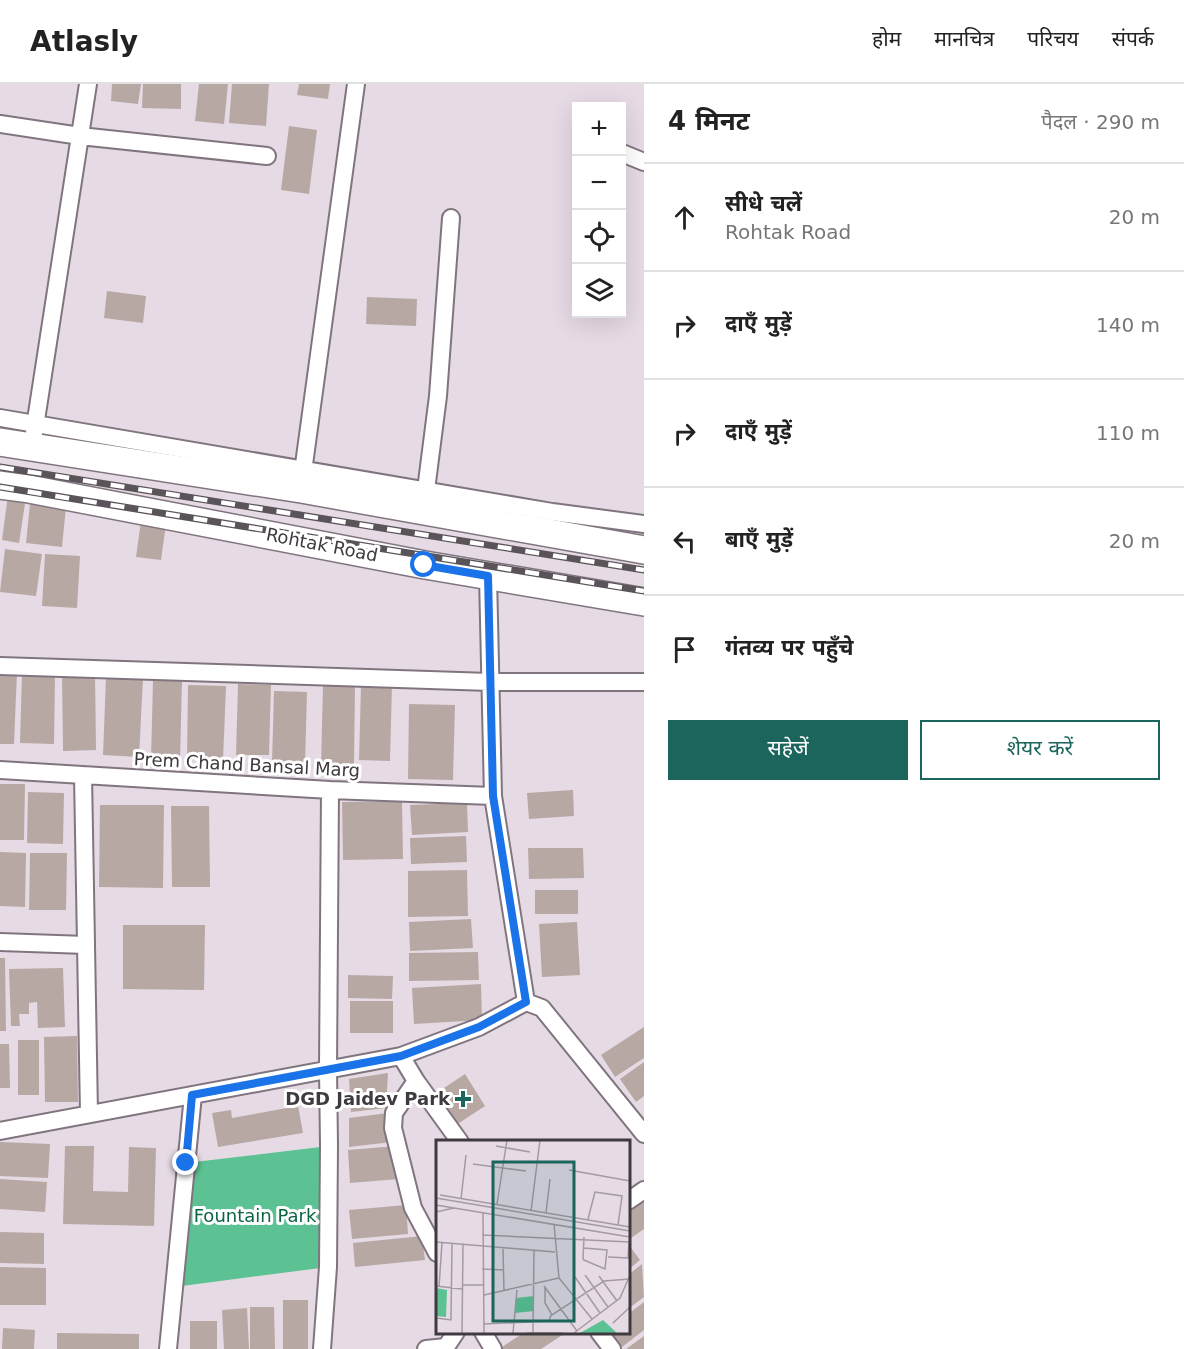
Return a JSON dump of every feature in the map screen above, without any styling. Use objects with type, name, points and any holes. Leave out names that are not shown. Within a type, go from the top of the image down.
[{"type":"main road","points":[[0,442],[34,436],[302,479],[644,550]]},
{"type":"main road","name":"Rohtak Road","points":[[0,485],[488,576],[644,602]]},
{"type":"street","points":[[0,418],[34,436],[88,84]]},
{"type":"street","points":[[356,84],[302,479],[426,490],[552,512],[644,524]]},
{"type":"street","points":[[0,124],[80,136],[267,156]]},
{"type":"street","points":[[626,155],[644,162]]},
{"type":"street","points":[[426,490],[438,396],[451,218]]},
{"type":"street","points":[[488,576],[493,796],[526,1002]]},
{"type":"street","points":[[0,666],[490,682],[644,682]]},
{"type":"street","name":"Prem Chand Bansal Marg","points":[[0,770],[330,790],[493,796]]},
{"type":"street","points":[[83,776],[89,1114]]},
{"type":"street","points":[[322,1349],[328,1267],[330,790]]},
{"type":"street","points":[[0,942],[86,945]]},
{"type":"street","points":[[0,1131],[401,1056],[479,1027],[526,1002],[543,1008],[644,1134]]},
{"type":"street","points":[[401,1056],[459,1140]]},
{"type":"street","points":[[416,1081],[394,1113],[393,1128],[413,1208],[436,1251]]},
{"type":"street","points":[[168,1349],[192,1095]]},
{"type":"street","points":[[629,1200],[644,1190]]},
{"type":"street","points":[[426,1349],[446,1347],[455,1334]]},
{"type":"street","points":[[484,1334],[494,1349]]},
{"type":"street","points":[[601,1334],[612,1349]]},
{"type":"green space","name":"Fountain Park","points":[[329,1146],[328,1267],[174,1287],[186,1163]]},
{"type":"building","points":[[112,84],[141,84],[138,104],[111,101]]},
{"type":"building","points":[[143,84],[181,84],[181,109],[142,108]]},
{"type":"building","points":[[199,84],[228,84],[224,124],[195,121]]},
{"type":"building","points":[[232,84],[269,84],[266,126],[229,123]]},
{"type":"building","points":[[299,84],[330,84],[328,99],[297,95]]},
{"type":"building","points":[[289,126],[317,130],[309,194],[281,190]]},
{"type":"building","points":[[107,291],[146,296],[143,323],[104,318]]},
{"type":"building","points":[[367,297],[417,299],[416,326],[366,324]]},
{"type":"building","points":[[31,494],[67,497],[62,547],[26,543]]},
{"type":"building","points":[[8,495],[26,497],[19,543],[2,540]]},
{"type":"building","points":[[142,514],[167,517],[161,560],[136,557]]},
{"type":"building","points":[[5,549],[42,554],[36,596],[0,592]]},
{"type":"building","points":[[45,554],[80,556],[77,608],[42,606]]},
{"type":"building","points":[[0,672],[17,672],[14,744],[0,744]]},
{"type":"building","points":[[62,672],[95,672],[96,750],[63,751]]},
{"type":"building","points":[[22,673],[55,674],[54,744],[20,743]]},
{"type":"building","points":[[106,677],[143,678],[139,757],[103,755]]},
{"type":"building","points":[[153,680],[182,680],[180,760],[151,759]]},
{"type":"building","points":[[238,684],[271,685],[269,755],[236,755]]},
{"type":"building","points":[[188,685],[226,686],[223,761],[187,759]]},
{"type":"building","points":[[323,685],[355,686],[354,766],[321,766]]},
{"type":"building","points":[[361,685],[392,685],[390,761],[359,760]]},
{"type":"building","points":[[274,691],[307,692],[305,763],[272,762]]},
{"type":"building","points":[[409,704],[455,705],[453,780],[408,779]]},
{"type":"building","points":[[0,784],[25,784],[24,840],[0,840]]},
{"type":"building","points":[[573,790],[574,816],[529,819],[527,793]]},
{"type":"building","points":[[28,792],[64,793],[63,844],[27,843]]},
{"type":"building","points":[[402,801],[403,859],[343,860],[342,802]]},
{"type":"building","points":[[467,803],[468,832],[412,835],[410,805]]},
{"type":"building","points":[[100,805],[164,805],[163,888],[99,887]]},
{"type":"building","points":[[171,806],[209,806],[210,887],[172,887]]},
{"type":"building","points":[[466,836],[467,862],[411,864],[410,838]]},
{"type":"building","points":[[528,848],[583,848],[584,878],[529,879]]},
{"type":"building","points":[[0,852],[26,853],[25,907],[0,906]]},
{"type":"building","points":[[30,853],[67,853],[66,910],[29,910]]},
{"type":"building","points":[[467,870],[468,916],[408,917],[408,871]]},
{"type":"building","points":[[535,890],[578,890],[578,914],[535,914]]},
{"type":"building","points":[[471,919],[473,948],[410,951],[409,922]]},
{"type":"building","points":[[577,922],[580,975],[542,977],[539,924]]},
{"type":"building","points":[[123,925],[205,925],[204,990],[123,989]]},
{"type":"building","points":[[478,952],[479,980],[409,981],[409,953]]},
{"type":"building","points":[[0,958],[5,958],[6,1031],[0,1031]]},
{"type":"building","points":[[63,968],[65,1027],[38,1028],[37,1002],[29,1003],[29,1014],[19,1014],[20,1026],[11,1026],[9,969]]},
{"type":"building","points":[[348,975],[393,976],[392,999],[348,998]]},
{"type":"building","points":[[481,984],[482,1020],[414,1024],[412,988]]},
{"type":"building","points":[[350,1001],[393,1001],[393,1033],[350,1033]]},
{"type":"building","points":[[644,1027],[644,1058],[615,1077],[601,1055]]},
{"type":"building","points":[[77,1036],[78,1102],[45,1102],[44,1037]]},
{"type":"building","points":[[18,1040],[39,1040],[39,1095],[18,1095]]},
{"type":"building","points":[[0,1044],[9,1044],[10,1088],[0,1088]]},
{"type":"building","points":[[644,1062],[644,1096],[636,1102],[620,1079]]},
{"type":"building","points":[[388,1073],[386,1108],[351,1112],[349,1079]]},
{"type":"building","points":[[465,1074],[485,1106],[456,1125],[435,1094]]},
{"type":"building","points":[[298,1106],[303,1133],[218,1147],[212,1113],[231,1110],[232,1118]]},
{"type":"building","points":[[388,1113],[392,1142],[349,1147],[349,1118]]},
{"type":"building","points":[[0,1142],[50,1144],[48,1178],[0,1176]]},
{"type":"building","points":[[65,1146],[94,1146],[93,1191],[128,1192],[129,1147],[156,1148],[154,1226],[63,1224]]},
{"type":"building","points":[[396,1146],[399,1179],[350,1183],[348,1150]]},
{"type":"building","points":[[0,1179],[47,1182],[45,1212],[0,1209]]},
{"type":"building","points":[[644,1193],[644,1229],[631,1238],[629,1235],[629,1203]]},
{"type":"building","points":[[406,1205],[408,1234],[352,1239],[349,1210]]},
{"type":"building","points":[[0,1232],[44,1233],[44,1264],[0,1263]]},
{"type":"building","points":[[422,1236],[425,1260],[355,1267],[353,1243]]},
{"type":"building","points":[[629,1245],[640,1260],[629,1269]]},
{"type":"building","points":[[642,1264],[644,1297],[629,1308],[629,1274]]},
{"type":"building","points":[[0,1267],[46,1268],[46,1305],[0,1305]]},
{"type":"building","points":[[283,1300],[308,1300],[308,1349],[283,1349]]},
{"type":"building","points":[[644,1302],[644,1330],[622,1347],[612,1334],[629,1334],[629,1313]]},
{"type":"building","points":[[250,1307],[274,1307],[275,1349],[250,1349]]},
{"type":"building","points":[[247,1308],[249,1349],[224,1349],[222,1310]]},
{"type":"building","points":[[190,1321],[217,1321],[217,1349],[190,1349]]},
{"type":"building","points":[[3,1328],[35,1330],[34,1349],[2,1349]]},
{"type":"building","points":[[57,1333],[139,1334],[139,1349],[57,1349]]},
{"type":"building","points":[[522,1334],[564,1334],[541,1349],[499,1349]]},
{"type":"building","points":[[644,1336],[644,1349],[626,1349]]},
{"type":"railway","points":[[0,467],[644,570]]},
{"type":"railway","points":[[0,487],[644,591]]},
{"type":"place","name":"DGD Jaidev Park","points":[[463,1099]]},
{"type":"route","points":[[186,1163],[192,1095],[401,1056],[479,1027],[526,1002],[493,796],[488,576],[424,565]]}]
